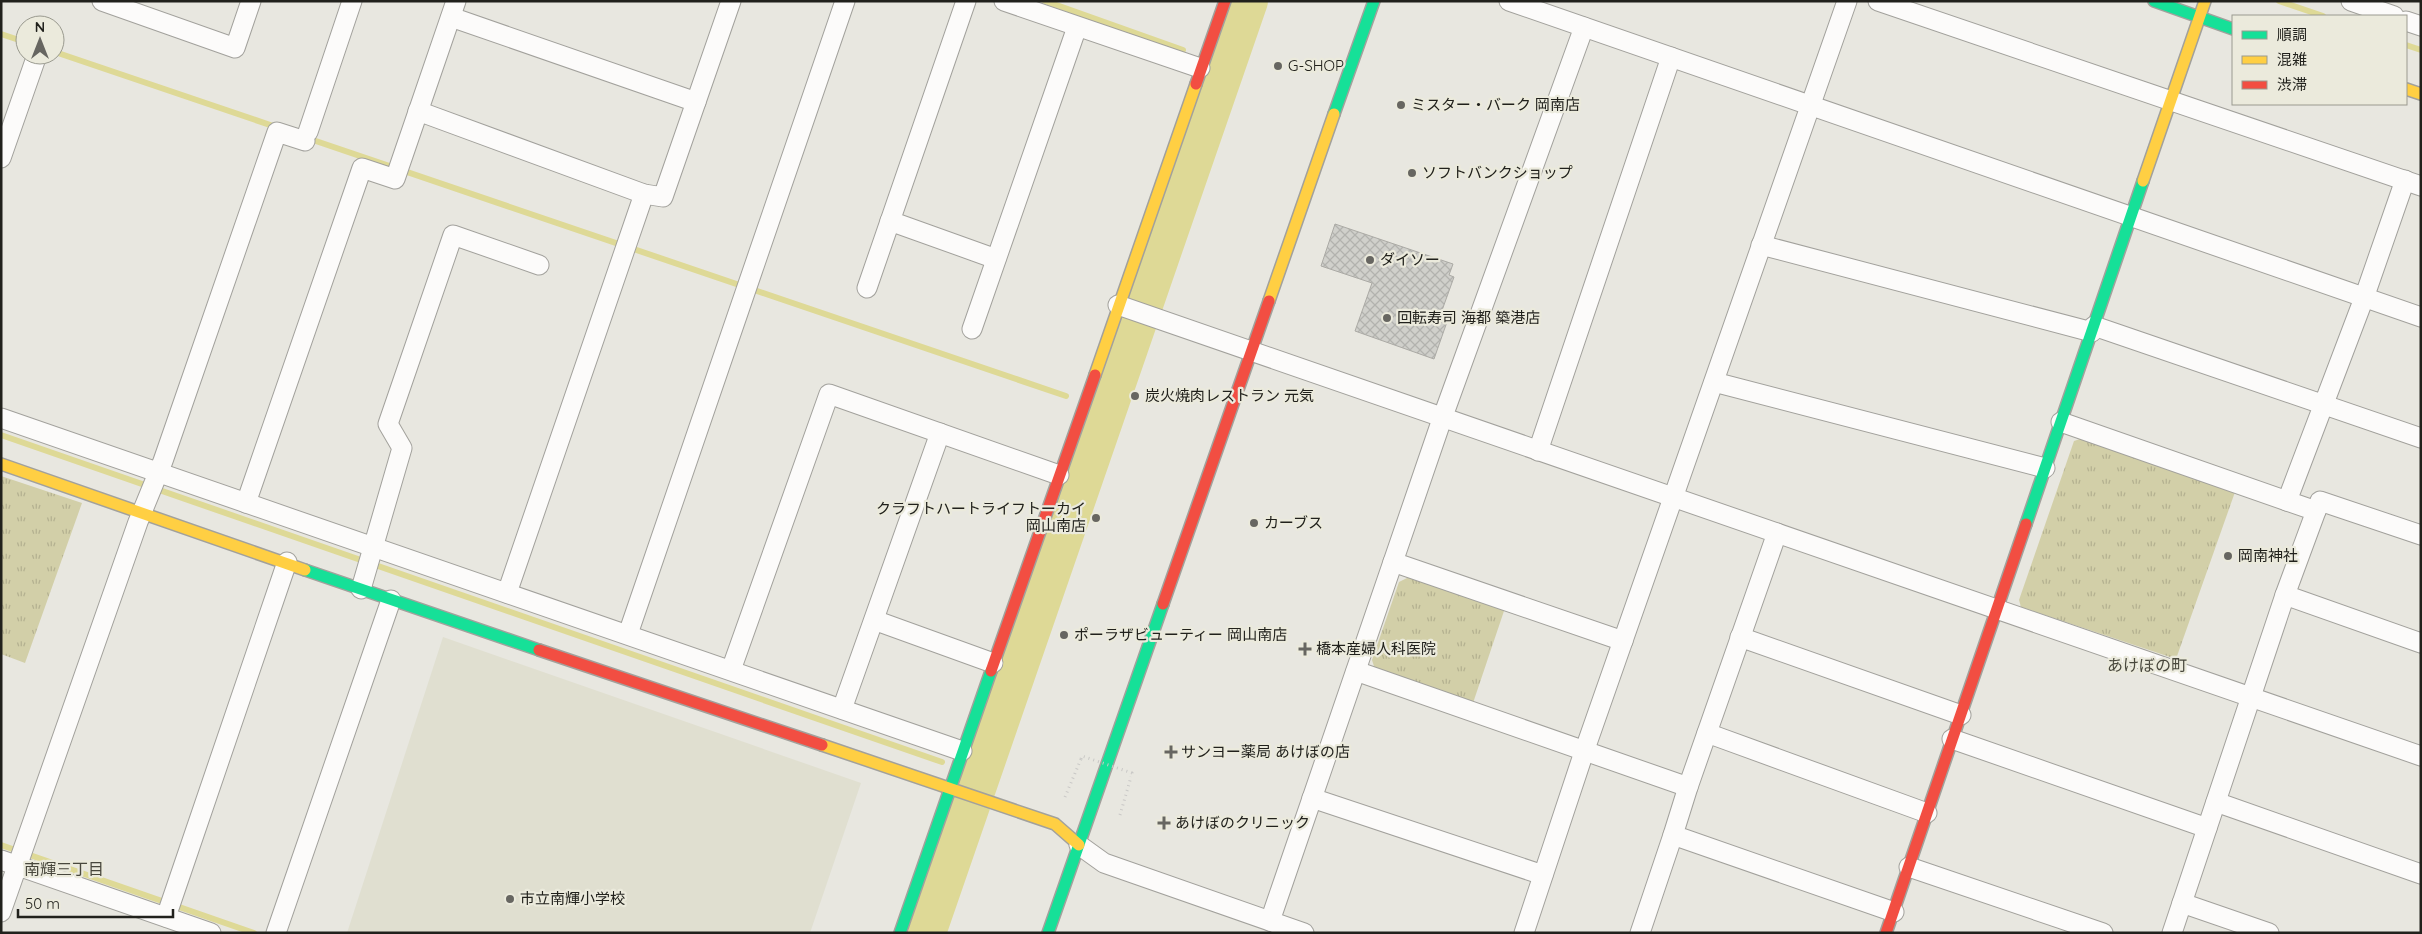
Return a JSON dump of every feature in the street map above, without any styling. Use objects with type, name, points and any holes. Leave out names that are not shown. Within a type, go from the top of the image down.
[{"type":"street","points":[[102,1],[235,48],[251,1]]},
{"type":"street","points":[[1,912],[15,857],[142,512],[155,484],[277,132],[306,136],[352,1]]},
{"type":"street","points":[[418,111],[644,194],[663,197],[731,1]]},
{"type":"street","points":[[628,634],[846,1]]},
{"type":"street","points":[[867,288],[966,1]]},
{"type":"street","points":[[1004,1],[1200,68]]},
{"type":"street","points":[[900,933],[1059,474],[1134,311],[1200,68],[1225,1]]},
{"type":"street","points":[[1048,933],[1374,1]]},
{"type":"street","points":[[1509,1],[2421,317]]},
{"type":"street","points":[[1524,933],[1584,752],[1847,1]]},
{"type":"street","points":[[1878,1],[2413,183],[2364,298],[2287,501]]},
{"type":"street","points":[[2154,1],[2232,28]]},
{"type":"street","points":[[1886,933],[2205,1]]},
{"type":"street","points":[[2351,1],[2370,4],[2392,15]]},
{"type":"street","points":[[246,503],[362,168],[395,179],[453,9],[696,102]]},
{"type":"street","points":[[2407,20],[2421,26]]},
{"type":"street","points":[[972,329],[1077,27]]},
{"type":"street","points":[[1270,921],[1442,419],[1584,27]]},
{"type":"street","points":[[1538,451],[1671,57]]},
{"type":"street","points":[[1,158],[34,65]]},
{"type":"street","points":[[2407,89],[2421,94]]},
{"type":"street","points":[[507,593],[644,194]]},
{"type":"street","points":[[890,221],[996,258]]},
{"type":"street","points":[[361,589],[402,448],[388,424],[453,235],[540,265]]},
{"type":"street","points":[[1761,245],[2093,329],[2324,404],[2421,438]]},
{"type":"street","points":[[1134,311],[2421,756]]},
{"type":"street","points":[[1714,382],[2045,468]]},
{"type":"street","points":[[731,670],[829,394],[1059,474]]},
{"type":"street","points":[[1,418],[155,484],[246,503],[371,558],[507,593],[962,751]]},
{"type":"street","points":[[2061,422],[2316,511]]},
{"type":"street","points":[[842,709],[940,433]]},
{"type":"street","points":[[1,464],[287,562],[391,600],[1055,824],[1079,846],[1104,863],[1304,933]]},
{"type":"street","points":[[2172,933],[2285,595],[2320,501],[2421,535]]},
{"type":"street","points":[[1640,933],[1688,786],[1777,533]]},
{"type":"street","points":[[168,908],[287,562]]},
{"type":"street","points":[[1394,562],[1623,641]]},
{"type":"street","points":[[2285,595],[2421,643]]},
{"type":"street","points":[[276,933],[391,600]]},
{"type":"street","points":[[874,620],[993,663]]},
{"type":"street","points":[[1740,637],[1961,715]]},
{"type":"street","points":[[1356,671],[1584,752],[1688,786]]},
{"type":"street","points":[[1707,733],[1927,813]]},
{"type":"street","points":[[1952,739],[2207,828]]},
{"type":"street","points":[[1312,798],[1543,875]]},
{"type":"street","points":[[2216,802],[2421,874]]},
{"type":"street","points":[[1673,835],[1894,912]]},
{"type":"street","points":[[15,857],[168,908],[210,933]]},
{"type":"street","points":[[1909,867],[2103,933]]},
{"type":"street","points":[[2182,903],[2269,933]]},
{"type":"path","points":[[1065,797],[1082,756],[1132,774],[1120,809],[1120,815]]},
{"type":"shaded area","points":[[443,637],[861,783],[810,933],[347,933]]},
{"type":"green space","points":[[2083,438],[2235,492],[2176,659],[2021,607],[2019,600],[2074,441]]},
{"type":"green space","points":[[1,476],[82,503],[25,663],[1,654]]},
{"type":"green space","points":[[1411,576],[1505,608],[1472,706],[1376,673],[1372,660],[1399,582]]},
{"type":"building","points":[[1335,224],[1453,264],[1449,275],[1454,277],[1440,316],[1448,319],[1434,359],[1355,331],[1372,283],[1321,266]]},
{"type":"waterway","points":[[1045,1],[1183,50]]},
{"type":"waterway","points":[[927,933],[1249,1]]},
{"type":"waterway","points":[[2279,1],[2320,15]]},
{"type":"waterway","points":[[1,34],[15,39]]},
{"type":"waterway","points":[[2407,45],[2421,50]]},
{"type":"waterway","points":[[65,55],[279,128]]},
{"type":"waterway","points":[[1215,61],[1227,65]]},
{"type":"waterway","points":[[307,138],[1066,396]]},
{"type":"waterway","points":[[1100,408],[1108,410]]},
{"type":"waterway","points":[[1,435],[942,762]]},
{"type":"waterway","points":[[975,773],[981,776]]},
{"type":"waterway","points":[[1,845],[254,933]]},
{"type":"traffic: fast","points":[[1334,114],[1374,1]]},
{"type":"traffic: fast","points":[[2154,1],[2232,29]]},
{"type":"traffic: fast","points":[[2026,524],[2143,181]]},
{"type":"traffic: fast","points":[[305,570],[539,650]]},
{"type":"traffic: fast","points":[[1048,933],[1163,604]]},
{"type":"traffic: fast","points":[[900,933],[991,671]]},
{"type":"traffic: slow","points":[[2143,181],[2205,1]]},
{"type":"traffic: slow","points":[[1095,375],[1196,84]]},
{"type":"traffic: slow","points":[[2407,89],[2421,94]]},
{"type":"traffic: slow","points":[[1269,301],[1334,114]]},
{"type":"traffic: slow","points":[[1,464],[305,570]]},
{"type":"traffic: slow","points":[[822,745],[1055,824],[1079,845]]},
{"type":"traffic: jam","points":[[1196,84],[1225,1]]},
{"type":"traffic: jam","points":[[1163,604],[1269,301]]},
{"type":"traffic: jam","points":[[991,671],[1095,375]]},
{"type":"traffic: jam","points":[[1886,933],[2026,524]]},
{"type":"traffic: jam","points":[[539,650],[822,745]]},
{"type":"place","name":"G-SHOP","points":[[1278,66]]},
{"type":"place","name":"ミスター・バーク 岡南店","points":[[1401,105]]},
{"type":"place","name":"ソフトバンクショップ","points":[[1412,173]]},
{"type":"place","name":"ダイソー","points":[[1370,260]]},
{"type":"place","name":"回転寿司 海都 築港店","points":[[1387,318]]},
{"type":"place","name":"炭火焼肉レストラン 元気","points":[[1135,396]]},
{"type":"place","name":"クラフトハートライフトーカイ 岡山南店","points":[[1096,518]]},
{"type":"place","name":"カーブス","points":[[1254,523]]},
{"type":"place","name":"岡南神社","points":[[2228,556]]},
{"type":"place","name":"ポーラザビューティー 岡山南店","points":[[1064,635]]},
{"type":"place","name":"橋本産婦人科医院","points":[[1305,649]]},
{"type":"place","name":"サンヨー薬局 あけぼの店","points":[[1171,752]]},
{"type":"place","name":"あけぼのクリニック","points":[[1164,823]]},
{"type":"place","name":"市立南輝小学校","points":[[510,899]]},
{"type":"district","name":"あけぼの町","points":[[2147,665]]},
{"type":"district","name":"南輝三丁目","points":[[64,869]]}]
